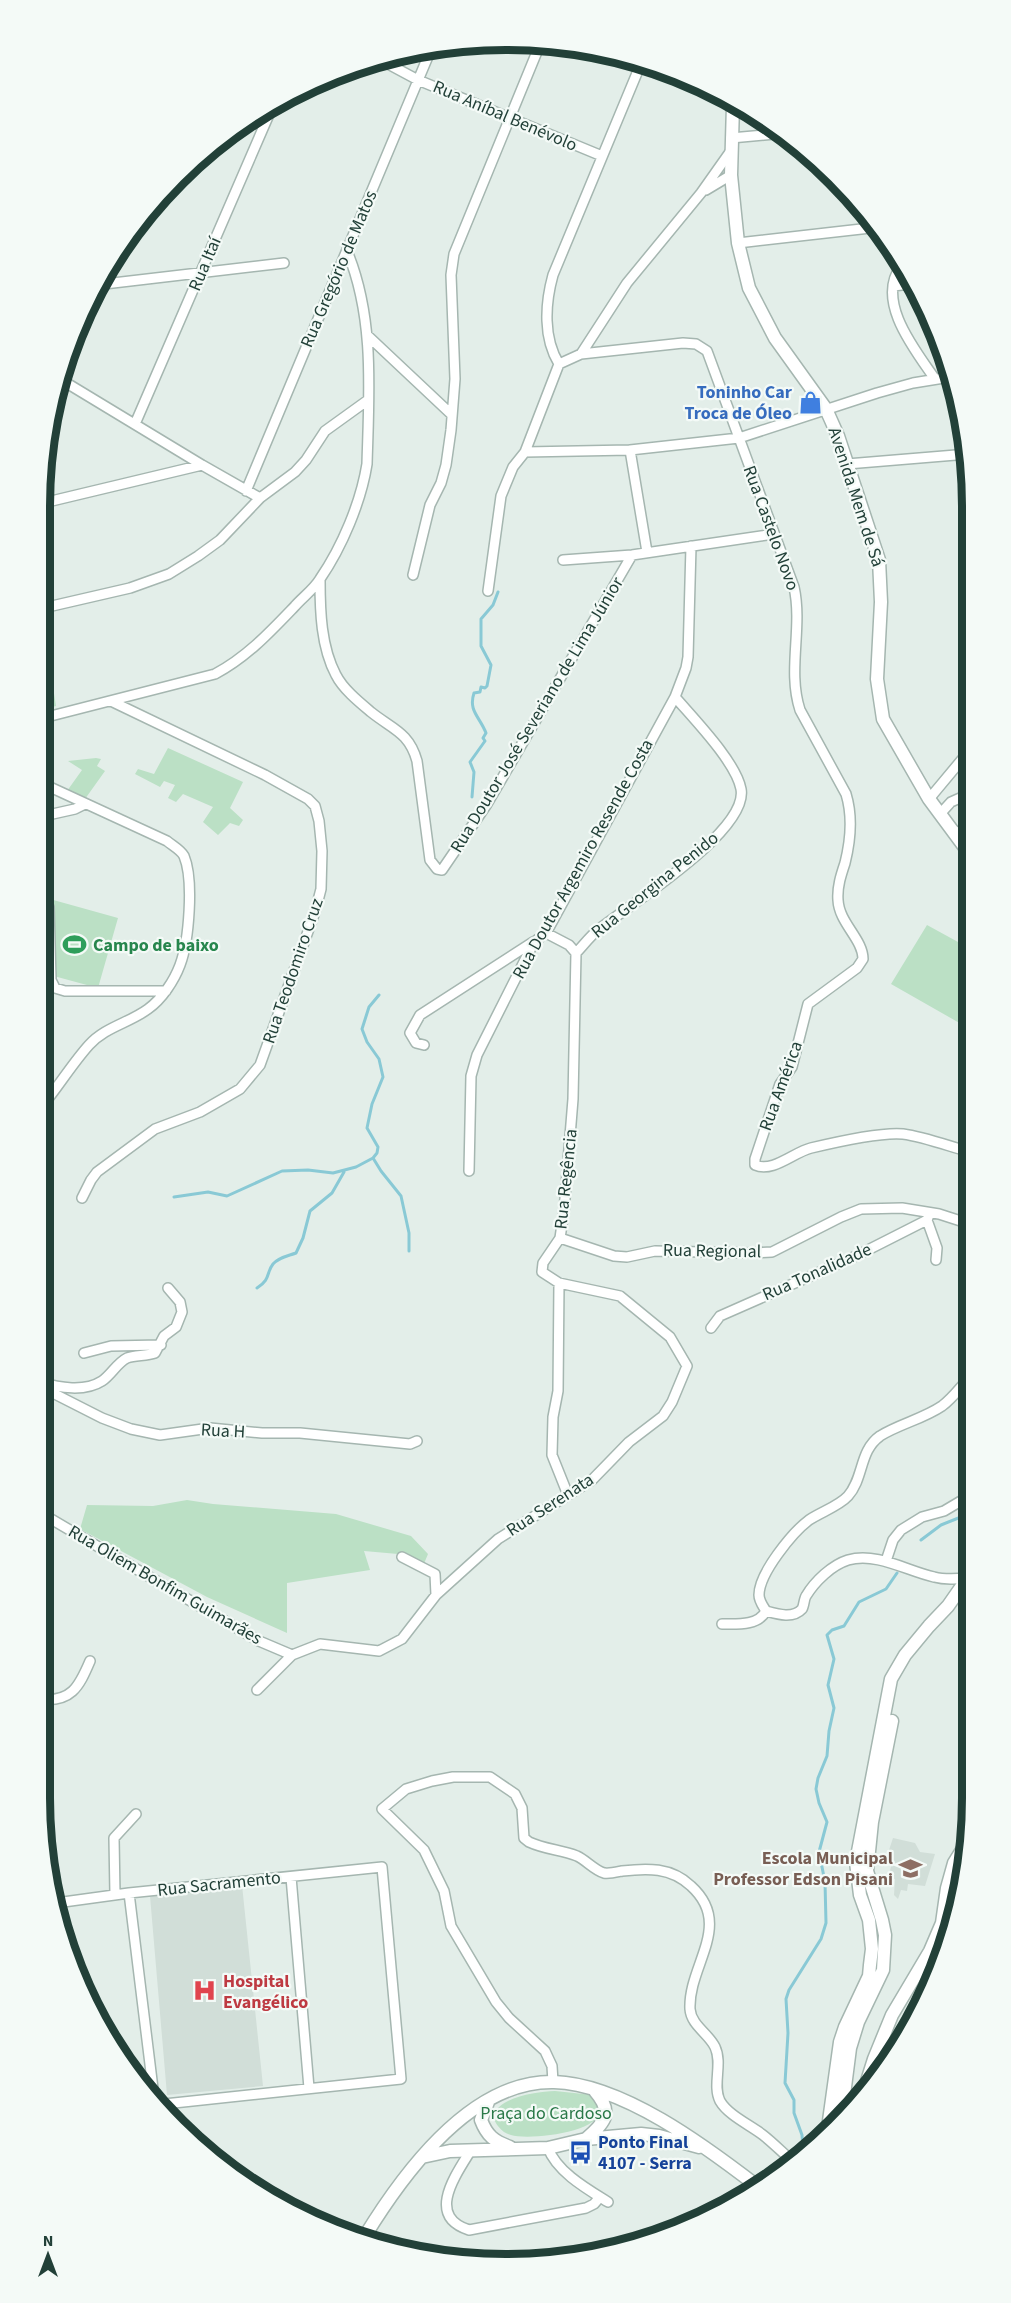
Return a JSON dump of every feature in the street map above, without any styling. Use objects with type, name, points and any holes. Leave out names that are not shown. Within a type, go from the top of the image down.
[{"type":"street","points":[[413,575],[430,505],[441,483],[446,465],[455,379],[451,275],[454,254],[538,50]]},
{"type":"street","name":"Rua Gregório de Matos","points":[[246,491],[428,56]]},
{"type":"street","name":"Rua Aníbal Benévolo","points":[[389,65],[418,80],[602,156]]},
{"type":"street","points":[[559,364],[552,352],[549,338],[547,297],[553,275],[638,70]]},
{"type":"street","name":"Avenida Mem de Sá","points":[[733,110],[731,175],[738,243],[749,288],[786,355],[826,409],[879,560],[881,602],[877,679],[883,719],[929,799],[962,844]]},
{"type":"street","name":"Rua Itaí","points":[[135,424],[268,117]]},
{"type":"street","points":[[731,138],[770,134]]},
{"type":"street","points":[[488,591],[501,496],[513,467],[525,452],[559,364],[581,354],[627,283],[701,193],[730,152]]},
{"type":"street","points":[[701,193],[731,175]]},
{"type":"street","points":[[738,243],[867,228]]},
{"type":"street","points":[[50,716],[215,674],[234,664],[264,638],[320,580],[348,527],[365,480],[367,464],[367,335],[364,302],[347,251]]},
{"type":"street","points":[[107,284],[284,263]]},
{"type":"street","points":[[897,272],[893,286],[896,312],[906,336],[934,379]]},
{"type":"street","points":[[893,286],[904,285]]},
{"type":"street","points":[[367,335],[452,414]]},
{"type":"street","name":"Rua Castelo Novo","points":[[581,354],[683,343],[703,346],[707,351],[796,598],[794,677],[800,710],[846,794],[850,807],[850,841],[838,898],[843,920],[863,954],[861,962]]},
{"type":"street","points":[[525,452],[630,450],[739,438],[877,393],[943,378]]},
{"type":"street","points":[[66,383],[260,498]]},
{"type":"street","points":[[50,606],[130,588],[169,574],[220,540],[260,498],[295,472],[325,431],[368,400]]},
{"type":"street","points":[[630,450],[647,552]]},
{"type":"street","points":[[847,464],[959,455]]},
{"type":"street","points":[[50,501],[202,465]]},
{"type":"street","points":[[563,560],[632,555],[774,534]]},
{"type":"street","name":"Rua Doutor Argemiro Resende Costa","points":[[469,1171],[471,1076],[474,1065],[534,942],[546,933],[675,697],[686,668],[691,546]]},
{"type":"street","name":"Rua Doutor José Severiano de Lima Júnior","points":[[320,580],[320,601],[326,648],[336,676],[350,693],[372,713],[407,738],[414,749],[430,860],[437,869],[442,870],[482,813],[632,555]]},
{"type":"street","name":"Rua Georgina Penido","points":[[576,953],[596,931],[653,890],[712,842],[736,814],[742,791],[738,778],[712,741],[675,697]]},
{"type":"street","name":"Rua Teodomiro Cruz","points":[[82,1198],[90,1180],[97,1172],[155,1129],[200,1112],[240,1089],[260,1065],[315,912],[321,889],[322,851],[319,821],[315,806],[308,799],[273,779],[113,702]]},
{"type":"street","points":[[929,799],[962,759]]},
{"type":"street","points":[[50,787],[167,841],[185,858],[189,891],[187,937],[180,966],[166,991],[148,1010],[98,1036],[88,1045],[50,1095]]},
{"type":"street","points":[[940,814],[951,801],[962,797]]},
{"type":"street","points":[[50,815],[75,809],[85,804]]},
{"type":"street","points":[[951,830],[962,833]]},
{"type":"street","points":[[546,933],[569,945],[576,953]]},
{"type":"street","points":[[424,1045],[416,1043],[410,1033],[420,1015],[534,942]]},
{"type":"street","points":[[50,944],[51,980],[55,988],[65,991],[166,991]]},
{"type":"street","name":"Rua Regência","points":[[559,1283],[542,1272],[543,1263],[560,1238],[564,1211],[572,1123],[576,953]]},
{"type":"street","name":"Rua América","points":[[861,962],[857,968],[808,1004],[792,1067],[780,1084],[755,1165],[768,1167],[809,1148],[885,1134],[903,1134],[962,1150]]},
{"type":"street","name":"Rua Regional","points":[[560,1238],[614,1256],[627,1257],[655,1251],[772,1252],[861,1209],[890,1207],[928,1216],[951,1217],[962,1221]]},
{"type":"street","points":[[928,1216],[937,1248],[936,1260]]},
{"type":"street","name":"Rua Tonalidade","points":[[711,1328],[720,1316],[856,1256],[928,1216]]},
{"type":"street","points":[[559,1283],[558,1391],[553,1417],[552,1455],[568,1495]]},
{"type":"street","name":"Rua Serenata","points":[[292,1655],[320,1644],[370,1651],[387,1648],[402,1639],[436,1594],[498,1539],[592,1480],[630,1442],[663,1416],[672,1402],[687,1366],[670,1337],[620,1296],[559,1283]]},
{"type":"street","points":[[50,1386],[59,1388],[87,1386],[102,1381],[128,1358],[155,1353],[164,1336],[176,1327],[182,1312],[180,1302],[168,1288]]},
{"type":"street","points":[[84,1353],[111,1346],[161,1345]]},
{"type":"street","points":[[962,1385],[942,1406],[880,1436],[870,1445],[861,1462],[854,1488],[846,1498],[798,1529],[771,1564],[761,1583],[759,1594],[760,1602],[766,1611],[782,1616],[792,1614],[802,1609],[810,1590],[836,1565],[849,1560],[886,1561],[937,1578],[962,1576]]},
{"type":"street","name":"Rua H","points":[[50,1390],[102,1418],[131,1430],[160,1435],[210,1428],[376,1439],[410,1444],[417,1441]]},
{"type":"street","points":[[886,1561],[894,1540],[901,1530],[922,1516],[944,1511],[962,1500]]},
{"type":"street","name":"Rua Oliem Bonfim Guimarães","points":[[50,1518],[254,1637],[292,1655]]},
{"type":"street","points":[[402,1557],[435,1574],[436,1594]]},
{"type":"street","points":[[829,2119],[840,2042],[844,2027],[868,1977],[872,1949],[869,1920],[860,1895],[856,1862],[869,1784],[896,1680],[905,1655],[948,1606],[962,1586]]},
{"type":"street","points":[[722,1624],[753,1622],[766,1611]]},
{"type":"street","points":[[257,1690],[292,1655]]},
{"type":"street","points":[[50,1700],[67,1697],[77,1688],[90,1661]]},
{"type":"street","points":[[843,2104],[850,2048],[858,2022],[883,1970],[885,1935],[880,1913],[868,1882],[867,1859],[896,1680]]},
{"type":"street","points":[[554,2082],[552,2066],[545,2051],[509,2018],[496,2002],[451,1926],[444,1892],[424,1850],[382,1809],[406,1789],[453,1777],[490,1777],[515,1794],[522,1808],[524,1838],[529,1842],[578,1857],[605,1873],[644,1869],[667,1871],[692,1886],[702,1900],[710,1919],[710,1930],[709,1941],[697,1967],[690,2011],[693,2019],[714,2045],[718,2055],[717,2087],[720,2101],[787,2156]]},
{"type":"street","points":[[115,1895],[114,1838],[136,1814]]},
{"type":"street","points":[[871,2070],[892,2015],[930,1951],[942,1923],[947,1887],[958,1857]]},
{"type":"street","name":"Rua Sacramento","points":[[62,1902],[129,1893],[382,1868],[401,2079],[309,2088]]},
{"type":"street","points":[[168,2104],[309,2088],[291,1877]]},
{"type":"street","points":[[129,1893],[153,2085]]},
{"type":"street","points":[[368,2232],[387,2201],[442,2134],[509,2090],[532,2084],[554,2082],[578,2085],[664,2121],[686,2133],[752,2181]]},
{"type":"street","points":[[586,2139],[599,2128],[605,2116],[605,2102],[594,2090]]},
{"type":"street","points":[[488,2102],[481,2120],[484,2130],[492,2140],[513,2149]]},
{"type":"street","points":[[422,2157],[450,2151],[549,2148],[586,2139],[641,2134],[659,2136],[706,2149]]},
{"type":"street","points":[[471,2150],[446,2201],[450,2220],[458,2227],[469,2230],[586,2208],[604,2200],[561,2169],[552,2159],[549,2148]]},
{"type":"street","points":[[731,2166],[756,2179]]},
{"type":"shaded area","name":"Escola Municipal Professor Edson Pisani","points":[[893,1838],[915,1843],[920,1852],[935,1854],[925,1886],[908,1884],[907,1891],[901,1890],[898,1899],[894,1895],[895,1879],[888,1878],[893,1859],[889,1850]]},
{"type":"shaded area","name":"Hospital Evangélico","points":[[242,1885],[263,2086],[167,2095],[150,1896]]},
{"type":"green space","points":[[50,667],[56,706],[50,708]]},
{"type":"green space","points":[[168,748],[243,782],[230,808],[243,820],[239,826],[230,823],[218,835],[203,822],[213,807],[183,794],[176,802],[168,798],[175,785],[164,781],[160,787],[135,774],[138,769],[154,774]]},
{"type":"green space","points":[[101,759],[97,766],[105,771],[85,799],[67,791],[82,770],[68,761]]},
{"type":"green space","name":"Campo de baixo","points":[[50,899],[118,918],[98,988],[50,975]]},
{"type":"green space","points":[[927,925],[962,944],[962,1024],[891,984]]},
{"type":"green space","points":[[187,1500],[336,1514],[411,1536],[428,1554],[423,1566],[399,1561],[398,1554],[364,1551],[370,1570],[287,1583],[287,1633],[207,1597],[80,1529],[87,1505],[153,1506]]},
{"type":"green space","name":"Praça do Cardoso","points":[[555,2091],[593,2095],[600,2107],[597,2117],[587,2125],[572,2131],[537,2136],[508,2134],[495,2122],[493,2116],[503,2104],[520,2096]]},
{"type":"waterway","points":[[472,797],[474,772],[470,762],[485,741],[483,738],[486,733],[472,705],[474,693],[480,692],[481,687],[487,686],[491,665],[481,646],[481,619],[493,605],[498,592]]},
{"type":"waterway","points":[[174,1197],[208,1192],[227,1196],[282,1171],[308,1170],[333,1173],[356,1167],[373,1158],[378,1147],[367,1128],[372,1104],[383,1077],[379,1059],[367,1042],[362,1029],[369,1007],[379,995]]},
{"type":"waterway","points":[[373,1158],[401,1196],[409,1233],[409,1251]]},
{"type":"waterway","points":[[257,1288],[264,1282],[275,1262],[296,1253],[303,1238],[310,1211],[332,1193],[344,1172]]},
{"type":"waterway","points":[[921,1540],[941,1525],[962,1517]]},
{"type":"waterway","points":[[803,2143],[794,2113],[794,2100],[785,2083],[788,2033],[786,1999],[789,1990],[821,1939],[826,1923],[825,1882],[819,1852],[827,1822],[816,1789],[827,1756],[834,1708],[828,1685],[834,1659],[827,1635],[832,1630],[844,1626],[859,1602],[886,1589],[897,1573]]},
{"type":"place","name":"Toninho Car Troca de Óleo","points":[[810,402]]},
{"type":"place","name":"Campo de baixo","points":[[75,945]]},
{"type":"place","name":"Escola Municipal Professor Edson Pisani","points":[[911,1868]]},
{"type":"place","name":"Hospital Evangélico","points":[[205,1991]]},
{"type":"place","name":"Ponto Final 4107 - Serra","points":[[580,2152]]}]
